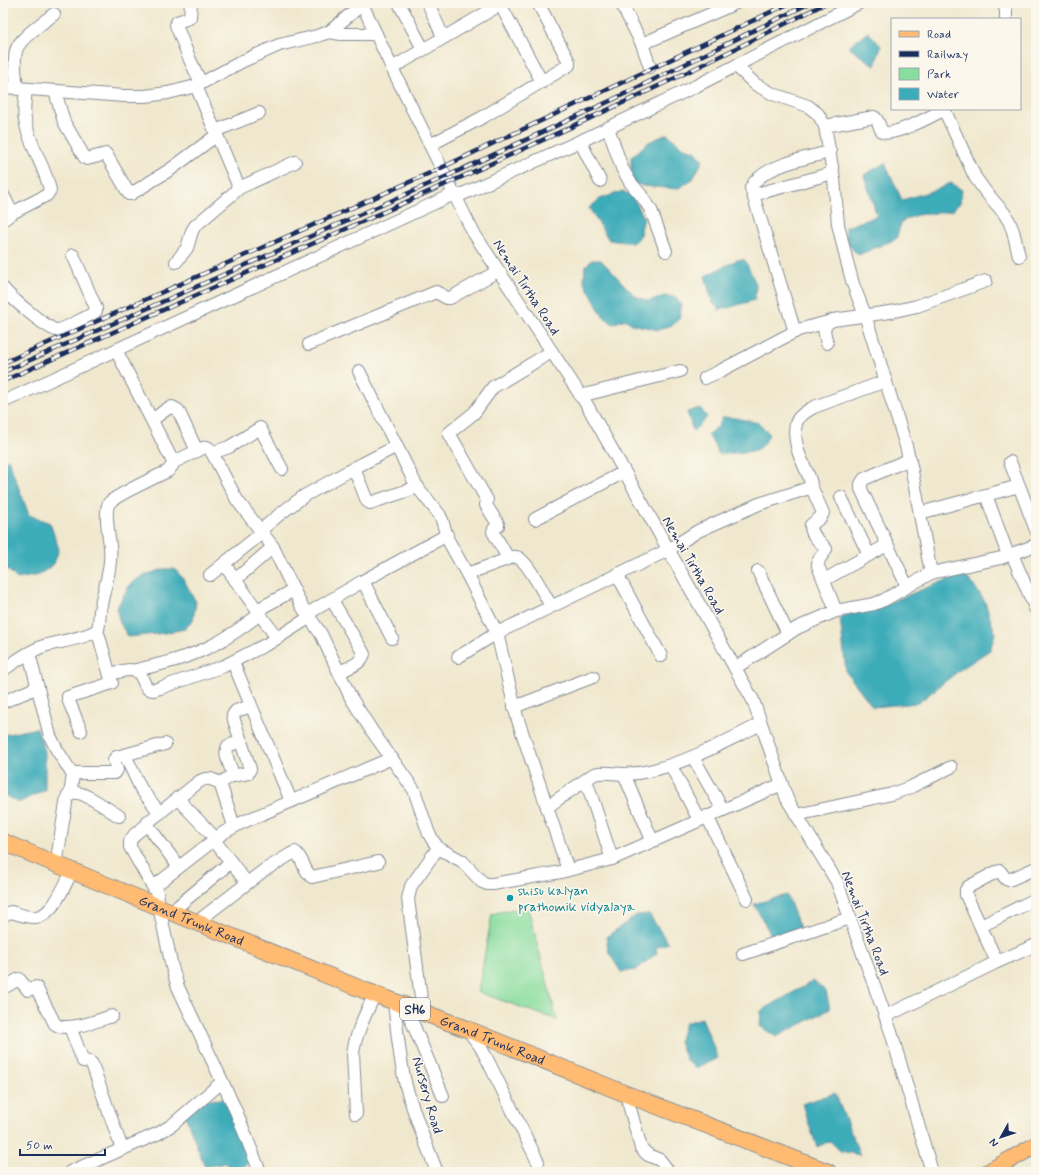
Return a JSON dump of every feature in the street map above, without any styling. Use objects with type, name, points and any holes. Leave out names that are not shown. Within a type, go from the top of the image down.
[{"type":"main road","name":"Grand Trunk Road","points":[[3,842],[72,871],[162,905],[197,922],[375,994],[467,1029],[626,1094],[828,1172]]},
{"type":"main road","points":[[992,1171],[1036,1145]]},
{"type":"street","points":[[191,3],[190,16],[177,22],[176,25],[216,133],[238,185],[237,189]]},
{"type":"street","points":[[399,3],[423,49]]},
{"type":"street","points":[[428,3],[444,37]]},
{"type":"street","points":[[430,145],[484,117],[569,65],[569,62],[538,3]]},
{"type":"street","points":[[621,3],[642,44],[650,67]]},
{"type":"street","points":[[642,44],[736,3]]},
{"type":"street","points":[[3,402],[455,195],[608,128],[696,86],[859,3]]},
{"type":"street","points":[[1003,3],[1006,18]]},
{"type":"street","points":[[3,87],[124,96],[145,96],[168,93],[198,84],[243,61],[279,45],[329,32],[363,4]]},
{"type":"street","name":"Nemai Tirtha Road","points":[[363,4],[392,68],[473,232],[580,396],[752,700],[787,799],[837,882],[886,1016],[932,1172]]},
{"type":"street","points":[[392,68],[502,4],[542,82]]},
{"type":"street","points":[[3,195],[8,217],[47,195],[50,190],[49,182],[28,133],[25,121],[22,89],[15,57],[16,49],[19,43],[54,14]]},
{"type":"street","points":[[329,32],[341,34],[376,34]]},
{"type":"street","points":[[736,66],[754,84],[773,94],[813,109],[818,114],[825,126],[833,173],[838,224],[854,284],[910,459],[931,573]]},
{"type":"street","points":[[55,91],[64,122],[85,158],[87,159],[106,154],[129,194],[166,172],[216,133],[259,113]]},
{"type":"street","points":[[825,126],[874,117],[877,119],[882,131],[890,133],[935,115],[942,110]]},
{"type":"street","points":[[944,110],[975,177],[1009,221],[1019,256]]},
{"type":"street","points":[[608,128],[622,168],[630,182],[651,210],[666,251]]},
{"type":"street","points":[[580,141],[600,181]]},
{"type":"street","points":[[795,332],[751,188],[753,184],[764,174],[776,167],[830,152]]},
{"type":"street","points":[[176,262],[187,248],[192,231],[196,226],[237,189],[295,162]]},
{"type":"street","points":[[753,195],[833,173]]},
{"type":"street","points":[[5,296],[17,302],[52,329],[56,330],[95,313],[96,308],[73,255]]},
{"type":"street","points":[[309,344],[436,292],[450,298],[498,270]]},
{"type":"street","points":[[705,378],[795,332],[840,318],[890,312],[917,306],[986,281]]},
{"type":"street","points":[[827,343],[824,331],[828,322]]},
{"type":"street","points":[[116,350],[174,461]]},
{"type":"street","points":[[508,558],[493,532],[498,524],[486,506],[487,500],[449,433],[474,413],[493,387],[552,352]]},
{"type":"street","points":[[359,371],[418,487],[439,514],[448,540],[497,633],[514,707],[568,870]]},
{"type":"street","points":[[580,396],[680,371]]},
{"type":"street","points":[[836,611],[818,562],[826,549],[811,530],[811,525],[821,517],[822,513],[811,480],[802,461],[796,439],[795,426],[798,418],[804,412],[814,407],[886,381]]},
{"type":"street","points":[[152,420],[172,407],[178,410],[197,451]]},
{"type":"street","points":[[212,453],[229,447],[260,428],[282,469]]},
{"type":"street","points":[[210,575],[293,503],[354,468],[397,446]]},
{"type":"street","points":[[3,670],[29,653],[44,646],[95,632],[99,626],[100,608],[111,559],[107,512],[109,504],[116,497],[168,471],[174,461],[207,447],[210,449],[237,500],[273,547],[301,605],[321,634],[351,698],[372,731],[414,790],[430,834],[438,848],[462,861],[482,882],[493,884],[600,863],[782,784]]},
{"type":"street","points":[[907,586],[861,489],[861,484],[864,480],[910,459]]},
{"type":"street","points":[[1010,462],[1036,530]]},
{"type":"street","points":[[354,468],[367,501],[370,503],[418,487]]},
{"type":"street","points":[[534,519],[624,472]]},
{"type":"street","points":[[458,657],[497,633],[668,550],[698,531],[759,504],[812,486]]},
{"type":"street","points":[[920,513],[1019,486]]},
{"type":"street","points":[[986,495],[1010,555],[1036,610]]},
{"type":"street","points":[[841,497],[870,555]]},
{"type":"street","points":[[136,670],[141,675],[147,688],[153,690],[215,670],[277,638],[332,600],[363,581],[447,535]]},
{"type":"street","points":[[824,580],[887,545]]},
{"type":"street","points":[[735,668],[802,626],[836,611],[874,604],[884,600],[931,573],[1001,558],[1036,545]]},
{"type":"street","points":[[235,580],[273,547]]},
{"type":"street","points":[[467,574],[508,558],[516,557],[522,560],[529,568],[551,606]]},
{"type":"street","points":[[224,564],[277,638]]},
{"type":"street","points":[[758,571],[788,634]]},
{"type":"street","points":[[617,574],[661,656]]},
{"type":"street","points":[[363,581],[392,638]]},
{"type":"street","points":[[110,674],[130,669],[136,670],[202,651],[226,638],[258,612],[294,590]]},
{"type":"street","points":[[332,600],[364,654],[362,660],[358,663],[339,672]]},
{"type":"street","points":[[81,731],[68,697],[112,683],[99,636],[95,632]]},
{"type":"street","points":[[29,653],[50,736],[56,750],[73,775],[70,794],[67,797],[56,864]]},
{"type":"street","points":[[233,662],[291,801]]},
{"type":"street","points":[[514,707],[593,677]]},
{"type":"street","points":[[3,702],[38,687]]},
{"type":"street","points":[[220,783],[232,776],[248,772],[250,769],[233,714],[236,711],[251,706]]},
{"type":"street","points":[[547,806],[594,774],[603,772],[624,774],[647,772],[671,766],[761,724]]},
{"type":"street","points":[[232,776],[233,773],[226,750],[228,746],[241,741]]},
{"type":"street","points":[[73,775],[76,773],[115,772],[117,770],[115,758],[164,744]]},
{"type":"street","points":[[125,755],[142,789],[160,813]]},
{"type":"street","points":[[693,757],[723,810]]},
{"type":"street","points":[[260,1172],[242,1125],[178,987],[172,967],[162,905],[156,885],[234,826],[392,758]]},
{"type":"street","points":[[671,766],[703,818],[747,899]]},
{"type":"street","points":[[796,815],[892,794],[911,787],[951,767]]},
{"type":"street","points":[[624,774],[652,840]]},
{"type":"street","points":[[162,905],[130,848],[130,841],[135,834],[148,824],[150,820],[205,778],[210,778],[220,783],[234,826]]},
{"type":"street","points":[[586,780],[612,858]]},
{"type":"street","points":[[70,794],[83,794],[119,816]]},
{"type":"street","points":[[178,798],[215,840],[247,883]]},
{"type":"street","points":[[148,824],[179,867]]},
{"type":"street","points":[[423,1013],[408,899],[411,886],[438,848]]},
{"type":"street","points":[[197,922],[263,871],[295,852],[299,856],[308,874],[312,877],[378,862]]},
{"type":"street","points":[[162,905],[230,862]]},
{"type":"street","points":[[997,962],[966,895],[966,890],[968,887],[996,872],[1000,871],[1006,879],[1009,880],[1036,868]]},
{"type":"street","points":[[3,916],[11,912],[35,918],[46,913],[51,909],[72,871]]},
{"type":"street","points":[[981,926],[1036,899]]},
{"type":"street","points":[[743,954],[850,918]]},
{"type":"street","points":[[886,1016],[997,962],[1036,945]]},
{"type":"street","points":[[3,988],[19,979],[28,990],[36,986],[55,1024],[59,1026],[70,1027],[82,1025],[112,1016]]},
{"type":"street","points":[[356,1114],[354,1047],[359,1028],[375,994]]},
{"type":"street","points":[[399,1003],[443,1096]]},
{"type":"street","name":"Nursery Road","points":[[399,1003],[401,1063],[406,1087],[416,1119],[437,1172]]},
{"type":"street","points":[[70,1027],[84,1061],[92,1064],[122,1149]]},
{"type":"street","points":[[467,1029],[483,1051],[538,1162]]},
{"type":"street","points":[[70,1172],[85,1169],[122,1149],[159,1133],[222,1082]]},
{"type":"street","points":[[626,1094],[641,1148],[648,1155],[660,1160],[668,1172]]},
{"type":"green space","points":[[528,908],[557,1020],[478,992],[492,914],[514,909],[515,911]]},
{"type":"water","points":[[868,32],[881,46],[875,66],[848,47]]},
{"type":"water","points":[[667,134],[684,148],[695,151],[703,160],[693,179],[677,189],[643,186],[631,182],[631,157],[649,142]]},
{"type":"water","points":[[885,163],[902,200],[938,189],[951,183],[962,190],[960,203],[952,211],[917,215],[902,221],[896,239],[858,255],[846,242],[846,227],[877,216],[864,175]]},
{"type":"water","points":[[623,191],[633,197],[644,218],[639,238],[632,243],[609,240],[589,208],[600,199]]},
{"type":"water","points":[[592,260],[601,260],[635,296],[648,301],[665,296],[676,297],[681,306],[680,318],[672,325],[658,330],[632,324],[625,319],[613,324],[602,315],[584,282],[585,266]]},
{"type":"water","points":[[737,260],[745,260],[756,284],[755,300],[720,310],[712,302],[705,276]]},
{"type":"water","points":[[700,408],[707,417],[693,431],[687,412]]},
{"type":"water","points":[[723,417],[759,423],[769,433],[765,442],[758,449],[745,452],[719,454],[708,434],[718,427]]},
{"type":"water","points":[[8,459],[29,515],[50,523],[59,549],[54,564],[39,575],[17,579],[7,569],[3,556],[3,462]]},
{"type":"water","points":[[164,569],[175,569],[184,580],[196,602],[193,620],[185,629],[128,637],[119,621],[117,608],[122,598],[131,583],[145,575]]},
{"type":"water","points":[[962,572],[985,602],[995,634],[990,650],[961,669],[918,703],[873,707],[846,672],[840,617],[888,603]]},
{"type":"water","points":[[37,728],[45,751],[45,790],[18,803],[3,794],[3,735]]},
{"type":"water","points":[[787,895],[800,928],[772,937],[754,904]]},
{"type":"water","points":[[649,914],[668,943],[656,948],[657,953],[636,970],[621,972],[609,953],[606,937],[637,915]]},
{"type":"water","points":[[813,981],[826,991],[830,1009],[776,1037],[760,1026],[761,1011]]},
{"type":"water","points":[[702,1018],[718,1058],[696,1068],[686,1060],[679,1042],[685,1023]]},
{"type":"water","points":[[835,1093],[860,1155],[840,1151],[830,1141],[817,1147],[802,1104]]},
{"type":"water","points":[[224,1099],[251,1161],[236,1172],[226,1163],[205,1167],[185,1115],[198,1100]]},
{"type":"railway","points":[[3,363],[441,168],[790,3]]},
{"type":"railway","points":[[3,372],[445,177],[610,101],[810,3]]},
{"type":"railway","points":[[3,381],[529,147],[708,62],[826,3]]},
{"type":"place","name":"shisu kalyan prathomik vidyalaya","points":[[510,898]]}]
